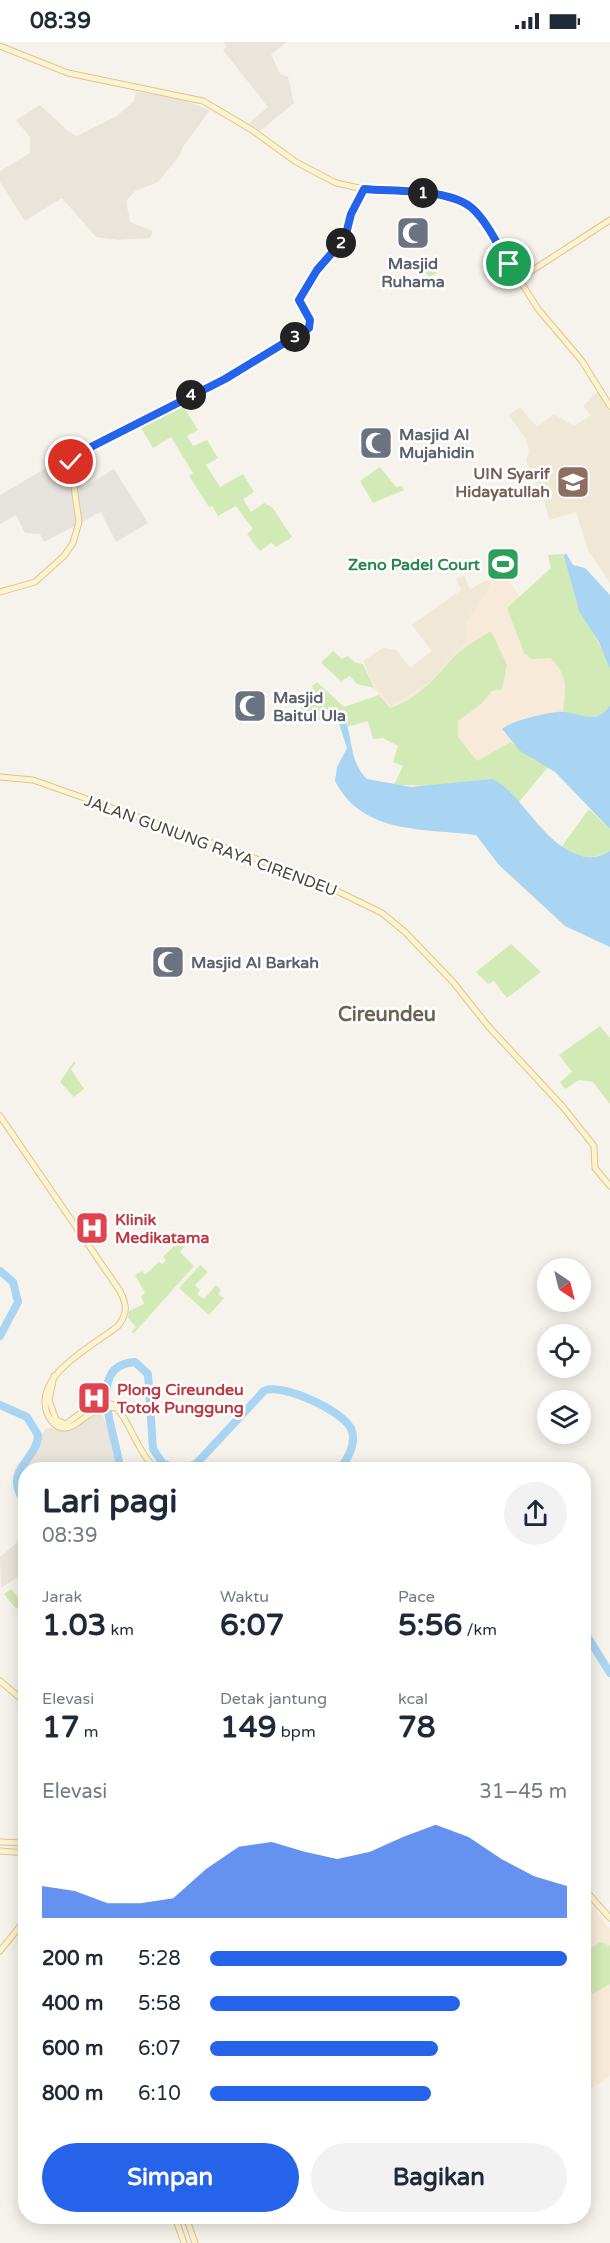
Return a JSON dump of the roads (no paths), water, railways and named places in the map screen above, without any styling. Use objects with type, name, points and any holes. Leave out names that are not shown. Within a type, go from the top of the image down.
[{"type":"street","points":[[0,46],[68,73],[203,101],[252,130],[308,168],[336,183],[364,189],[437,195],[460,201],[479,216],[521,278],[538,309],[582,361],[610,406]]},
{"type":"street","points":[[0,592],[32,585],[64,556],[73,543],[79,527],[71,465],[74,456],[225,379],[309,328],[310,320],[299,300],[317,270],[345,238],[351,214],[364,189]]},
{"type":"street","points":[[521,278],[610,220]]},
{"type":"street","name":"JALAN GUNUNG RAYA CIRENDEU","points":[[0,777],[33,780],[249,856],[338,891],[382,913],[403,930],[453,982],[488,1026],[562,1107],[594,1146],[595,1168],[610,1186]]},
{"type":"street","points":[[0,1116],[120,1291],[126,1305],[125,1314],[118,1326],[49,1382],[45,1399],[50,1420],[56,1426],[64,1428],[72,1426],[101,1406],[109,1405],[117,1408],[141,1454],[149,1462]]},
{"type":"street","points":[[0,1681],[18,1696]]},
{"type":"street","points":[[0,1842],[18,1843]]},
{"type":"street","points":[[0,1851],[18,1852]]},
{"type":"street","points":[[591,1897],[610,1918]]},
{"type":"street","points":[[0,1951],[18,1929]]},
{"type":"street","points":[[177,2224],[184,2243]]},
{"type":"street","points":[[188,2224],[195,2243]]},
{"type":"water","points":[[566,553],[573,565],[585,568],[610,595],[610,669],[599,642],[579,611],[564,556]]},
{"type":"water","points":[[610,705],[610,829],[555,772],[520,751],[502,729],[521,720],[557,712],[598,716]]},
{"type":"water","points":[[337,708],[347,724],[356,762],[367,779],[411,787],[492,779],[509,791],[544,831],[563,847],[586,857],[610,851],[610,947],[565,926],[499,865],[476,835],[396,826],[361,811],[347,799],[335,781],[337,767],[347,748],[335,711]]},
{"type":"waterway","points":[[0,1271],[13,1282],[18,1302],[0,1336]]},
{"type":"waterway","points":[[119,1462],[107,1406],[107,1390],[110,1376],[119,1366],[135,1362],[148,1374],[153,1449],[162,1462]]},
{"type":"waterway","points":[[198,1462],[264,1391],[272,1389],[312,1400],[339,1415],[347,1423],[352,1431],[353,1442],[345,1462]]},
{"type":"waterway","points":[[0,1405],[27,1417],[38,1435],[36,1444],[25,1462]]},
{"type":"waterway","points":[[18,1474],[18,1487]]},
{"type":"waterway","points":[[591,1642],[610,1673]]},
{"type":"place","name":"Masjid Ruhama","points":[[413,233]]},
{"type":"place","name":"Masjid Al Mujahidin","points":[[376,443]]},
{"type":"place","name":"UIN Syarif Hidayatullah","points":[[573,482]]},
{"type":"place","name":"Zeno Padel Court","points":[[503,564]]},
{"type":"place","name":"Masjid Baitul Ula","points":[[250,706]]},
{"type":"place","name":"Masjid Al Barkah","points":[[168,962]]},
{"type":"place","name":"Klinik Medikatama","points":[[92,1228]]},
{"type":"place","name":"Plong Cireundeu Totok Punggung","points":[[94,1398]]},
{"type":"district","name":"Cireundeu","points":[[387,1014]]}]
